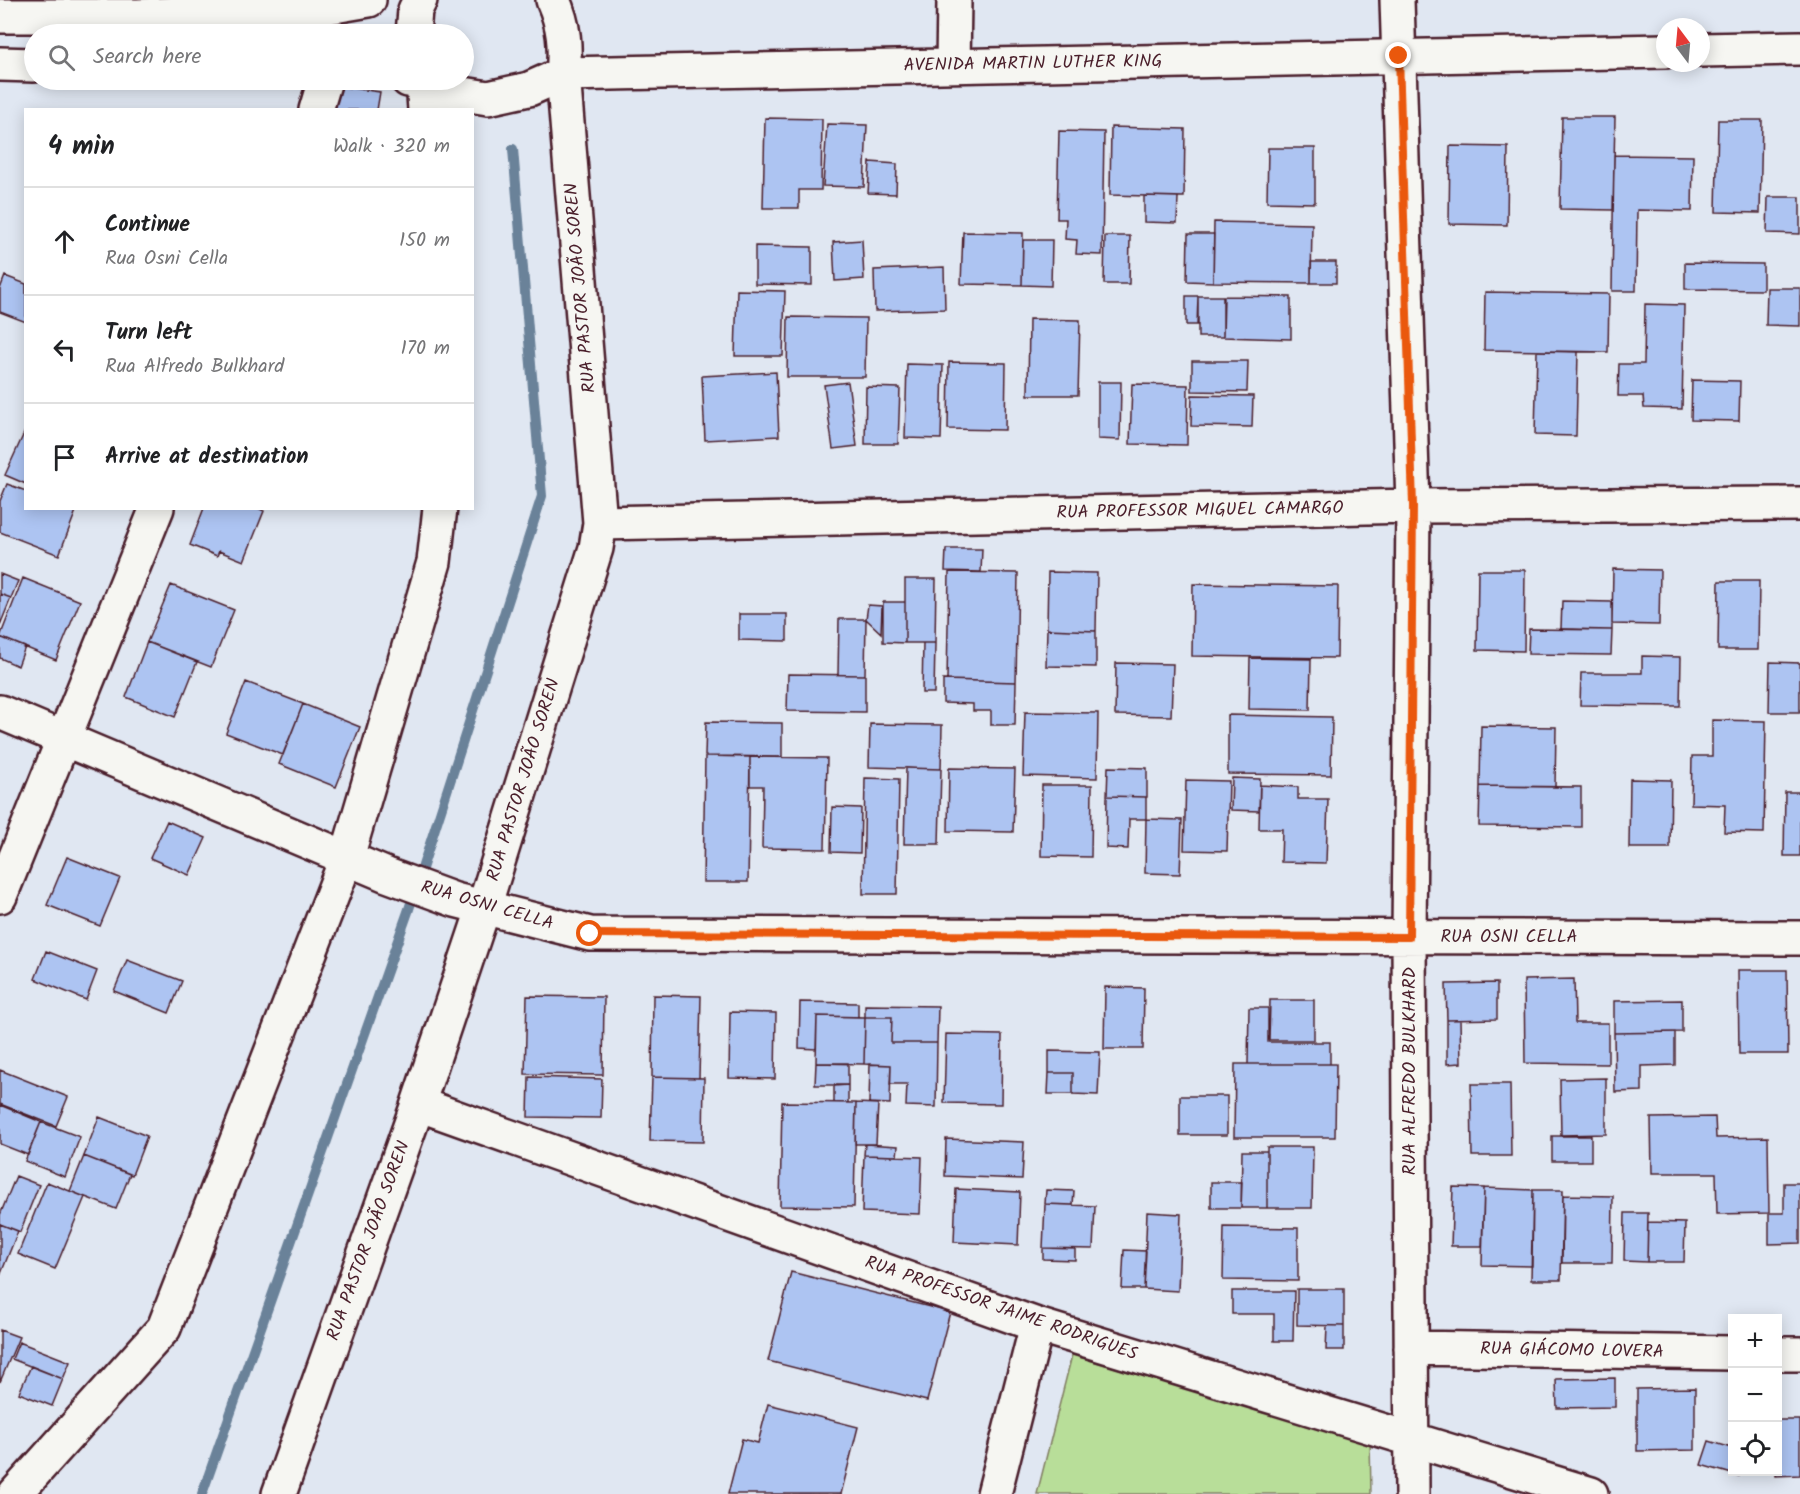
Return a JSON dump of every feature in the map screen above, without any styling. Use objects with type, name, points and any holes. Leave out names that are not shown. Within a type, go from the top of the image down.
[{"type":"street","points":[[149,24],[369,0]]},
{"type":"street","points":[[414,24],[415,10],[420,0]]},
{"type":"street","name":"RUA PASTOR JOÃO SOREN","points":[[279,1494],[418,1104],[470,904],[596,548],[600,524],[563,74],[566,50],[563,27],[554,0]]},
{"type":"street","points":[[953,65],[954,0]]},
{"type":"street","name":"RUA ALFREDO BULKHARD","points":[[1397,0],[1413,506],[1409,937],[1412,1494]]},
{"type":"street","points":[[0,16],[124,24]]},
{"type":"street","points":[[1710,50],[1800,48]]},
{"type":"street","name":"AVENIDA MARTIN LUTHER KING","points":[[439,90],[488,98],[529,89],[563,74],[1656,51]]},
{"type":"street","points":[[0,64],[24,65]]},
{"type":"street","points":[[317,108],[322,90]]},
{"type":"street","name":"RUA PROFESSOR MIGUEL CAMARGO","points":[[600,524],[1413,506],[1800,504]]},
{"type":"street","points":[[0,896],[156,510]]},
{"type":"street","points":[[15,1494],[164,1328],[347,857],[434,562],[440,510]]},
{"type":"street","name":"RUA OSNI CELLA","points":[[0,712],[387,875],[470,904],[590,934],[1800,938]]},
{"type":"street","name":"RUA PROFESSOR JAIME RODRIGUES","points":[[418,1104],[1037,1325],[1591,1494]]},
{"type":"street","points":[[994,1494],[1037,1325]]},
{"type":"street","name":"RUA GIÁCOMO LOVERA","points":[[1411,1348],[1728,1353]]},
{"type":"street","points":[[1782,1354],[1800,1354]]},
{"type":"green space","points":[[1072,1355],[1370,1441],[1371,1494],[1037,1494]]},
{"type":"building","points":[[336,90],[380,92],[377,108],[334,108]]},
{"type":"building","points":[[1562,117],[1615,117],[1613,210],[1560,209]]},
{"type":"building","points":[[765,118],[822,119],[821,190],[799,190],[799,208],[763,208]]},
{"type":"building","points":[[1718,120],[1762,120],[1760,213],[1716,212]]},
{"type":"building","points":[[827,124],[867,125],[864,187],[823,186]]},
{"type":"building","points":[[1111,127],[1185,129],[1184,197],[1110,195]]},
{"type":"building","points":[[1059,131],[1104,132],[1102,255],[1076,254],[1077,240],[1065,239],[1066,219],[1057,219]]},
{"type":"building","points":[[1450,146],[1508,147],[1507,225],[1449,224]]},
{"type":"building","points":[[1268,148],[1315,148],[1315,203],[1267,202]]},
{"type":"building","points":[[1614,155],[1693,156],[1692,211],[1637,210],[1636,291],[1612,291]]},
{"type":"building","points":[[870,162],[897,164],[896,194],[868,193]]},
{"type":"building","points":[[1144,196],[1178,197],[1177,223],[1144,222]]},
{"type":"building","points":[[1768,197],[1800,197],[1800,234],[1767,233]]},
{"type":"building","points":[[1214,222],[1312,224],[1311,283],[1213,282]]},
{"type":"building","points":[[963,232],[1023,233],[1022,285],[961,284]]},
{"type":"building","points":[[1188,234],[1214,234],[1213,282],[1187,281]]},
{"type":"building","points":[[1105,236],[1130,236],[1129,284],[1104,284]]},
{"type":"building","points":[[862,240],[864,279],[835,281],[833,242]]},
{"type":"building","points":[[1023,240],[1052,240],[1051,286],[1022,285]]},
{"type":"building","points":[[755,246],[812,247],[812,285],[755,284]]},
{"type":"building","points":[[1311,262],[1336,262],[1336,283],[1311,283]]},
{"type":"building","points":[[1685,263],[1763,264],[1763,290],[1685,289]]},
{"type":"building","points":[[944,267],[945,309],[875,311],[874,270]]},
{"type":"building","points":[[5,276],[24,283],[24,321],[0,312],[0,289]]},
{"type":"building","points":[[1767,288],[1800,288],[1800,326],[1766,325]]},
{"type":"building","points":[[737,290],[785,291],[783,356],[735,356]]},
{"type":"building","points":[[1485,292],[1609,294],[1608,352],[1484,350]]},
{"type":"building","points":[[1186,296],[1198,296],[1197,325],[1186,325]]},
{"type":"building","points":[[1198,296],[1224,296],[1223,337],[1198,337]]},
{"type":"building","points":[[1223,296],[1291,297],[1291,339],[1223,337]]},
{"type":"building","points":[[1645,304],[1684,305],[1682,409],[1644,408],[1643,396],[1618,396],[1619,364],[1644,364]]},
{"type":"building","points":[[788,317],[866,318],[865,377],[787,377]]},
{"type":"building","points":[[1029,319],[1080,320],[1078,395],[1028,395]]},
{"type":"building","points":[[1537,351],[1578,352],[1576,436],[1535,435]]},
{"type":"building","points":[[1192,361],[1248,361],[1247,392],[1192,391]]},
{"type":"building","points":[[949,362],[1006,363],[1005,430],[948,429]]},
{"type":"building","points":[[907,364],[943,365],[941,439],[905,438]]},
{"type":"building","points":[[776,372],[779,436],[705,440],[702,376]]},
{"type":"building","points":[[1692,380],[1740,381],[1739,421],[1691,420]]},
{"type":"building","points":[[848,382],[857,446],[833,449],[824,385]]},
{"type":"building","points":[[1098,382],[1121,382],[1120,440],[1098,439]]},
{"type":"building","points":[[1132,384],[1188,385],[1187,445],[1130,444]]},
{"type":"building","points":[[866,387],[900,388],[898,444],[865,444]]},
{"type":"building","points":[[1192,395],[1253,396],[1252,427],[1191,426]]},
{"type":"building","points":[[24,433],[24,483],[5,475]]},
{"type":"building","points":[[7,484],[24,490],[24,510],[76,511],[59,555],[0,532],[0,501]]},
{"type":"building","points":[[203,510],[264,511],[244,561],[219,551],[217,556],[190,545]]},
{"type":"building","points":[[946,549],[982,549],[981,572],[945,571]]},
{"type":"building","points":[[1613,569],[1660,570],[1659,625],[1612,624]]},
{"type":"building","points":[[1478,570],[1525,570],[1524,651],[1477,650]]},
{"type":"building","points":[[949,572],[1018,573],[1016,682],[947,680]]},
{"type":"building","points":[[1048,572],[1097,573],[1096,631],[1047,629]]},
{"type":"building","points":[[0,574],[18,581],[11,598],[0,594]]},
{"type":"building","points":[[23,578],[80,601],[56,660],[0,637]]},
{"type":"building","points":[[905,579],[936,579],[935,643],[905,643]]},
{"type":"building","points":[[1719,581],[1759,581],[1758,650],[1718,650]]},
{"type":"building","points":[[1193,584],[1338,586],[1337,658],[1192,656]]},
{"type":"building","points":[[171,585],[234,610],[211,667],[147,642]]},
{"type":"building","points":[[0,594],[11,598],[0,625]]},
{"type":"building","points":[[1562,601],[1612,602],[1612,630],[1561,629]]},
{"type":"building","points":[[883,602],[905,602],[905,643],[883,642]]},
{"type":"building","points":[[868,605],[882,606],[881,633],[866,619]]},
{"type":"building","points":[[739,614],[787,614],[787,641],[739,640]]},
{"type":"building","points":[[839,619],[866,619],[865,675],[838,675]]},
{"type":"building","points":[[1047,629],[1096,631],[1096,667],[1046,666]]},
{"type":"building","points":[[1529,629],[1612,630],[1611,655],[1528,654]]},
{"type":"building","points":[[0,637],[25,647],[18,666],[0,658]]},
{"type":"building","points":[[147,642],[197,662],[175,717],[126,697]]},
{"type":"building","points":[[923,643],[935,643],[934,693],[922,693]]},
{"type":"building","points":[[1642,656],[1681,657],[1680,706],[1580,705],[1581,673],[1642,673]]},
{"type":"building","points":[[1250,658],[1311,659],[1310,710],[1249,709]]},
{"type":"building","points":[[1770,662],[1800,663],[1800,712],[1769,712]]},
{"type":"building","points":[[1116,663],[1173,664],[1171,716],[1115,715]]},
{"type":"building","points":[[788,674],[865,675],[865,712],[787,711]]},
{"type":"building","points":[[943,680],[1016,682],[1015,725],[991,725],[991,711],[973,711],[973,704],[943,703]]},
{"type":"building","points":[[246,682],[303,704],[283,755],[226,733]]},
{"type":"building","points":[[303,704],[360,727],[336,787],[279,764]]},
{"type":"building","points":[[1025,712],[1098,713],[1097,778],[1023,776]]},
{"type":"building","points":[[1228,715],[1332,717],[1331,775],[1228,774]]},
{"type":"building","points":[[1712,720],[1766,721],[1764,833],[1724,832],[1725,805],[1691,804],[1692,756],[1712,756]]},
{"type":"building","points":[[706,722],[782,723],[782,757],[705,756]]},
{"type":"building","points":[[870,724],[942,725],[941,769],[869,767]]},
{"type":"building","points":[[1481,726],[1556,727],[1555,787],[1480,786]]},
{"type":"building","points":[[705,756],[750,757],[748,882],[703,882]]},
{"type":"building","points":[[750,757],[827,758],[825,849],[762,848],[763,786],[750,786]]},
{"type":"building","points":[[1108,767],[1147,768],[1147,797],[1107,796]]},
{"type":"building","points":[[906,768],[941,769],[939,844],[904,844]]},
{"type":"building","points":[[949,768],[1015,769],[1013,832],[948,831]]},
{"type":"building","points":[[865,778],[899,779],[897,894],[863,894]]},
{"type":"building","points":[[1232,778],[1260,779],[1259,811],[1231,810]]},
{"type":"building","points":[[1630,779],[1671,780],[1670,848],[1629,848]]},
{"type":"building","points":[[1186,780],[1229,781],[1227,851],[1184,850]]},
{"type":"building","points":[[1042,785],[1092,785],[1091,857],[1041,856]]},
{"type":"building","points":[[1260,785],[1298,787],[1298,799],[1328,799],[1326,863],[1281,862],[1282,829],[1259,829]]},
{"type":"building","points":[[1480,786],[1581,787],[1581,827],[1479,826]]},
{"type":"building","points":[[1785,792],[1800,792],[1800,856],[1784,856]]},
{"type":"building","points":[[1107,796],[1146,797],[1146,819],[1129,819],[1128,849],[1106,848]]},
{"type":"building","points":[[832,807],[861,808],[860,853],[831,852]]},
{"type":"building","points":[[1146,819],[1182,820],[1180,874],[1145,873]]},
{"type":"building","points":[[167,821],[206,838],[189,875],[150,858]]},
{"type":"building","points":[[67,857],[120,878],[100,926],[47,905]]},
{"type":"building","points":[[46,951],[97,971],[86,1000],[35,979]]},
{"type":"building","points":[[127,960],[182,981],[169,1013],[114,991]]},
{"type":"building","points":[[1738,970],[1787,970],[1788,1054],[1739,1054]]},
{"type":"building","points":[[1574,979],[1575,1023],[1608,1023],[1608,1064],[1525,1063],[1524,980]]},
{"type":"building","points":[[1497,983],[1497,1019],[1447,1020],[1446,984]]},
{"type":"building","points":[[1105,987],[1144,988],[1143,1049],[1104,1049]]},
{"type":"building","points":[[653,995],[701,996],[699,1078],[652,1077]]},
{"type":"building","points":[[527,996],[604,997],[603,1075],[525,1074]]},
{"type":"building","points":[[1270,1000],[1314,1000],[1314,1040],[1269,1040]]},
{"type":"building","points":[[1682,1000],[1682,1032],[1614,1033],[1614,1001]]},
{"type":"building","points":[[800,1002],[858,1003],[858,1017],[817,1016],[816,1049],[799,1048]]},
{"type":"building","points":[[865,1005],[938,1006],[937,1043],[891,1043],[892,1017],[865,1017]]},
{"type":"building","points":[[1249,1008],[1268,1008],[1268,1042],[1330,1042],[1330,1064],[1248,1064]]},
{"type":"building","points":[[730,1012],[776,1013],[775,1079],[729,1078]]},
{"type":"building","points":[[817,1016],[865,1017],[864,1064],[816,1063]]},
{"type":"building","points":[[865,1017],[892,1017],[891,1043],[937,1043],[936,1107],[906,1106],[907,1084],[890,1084],[891,1065],[864,1064]]},
{"type":"building","points":[[1447,1020],[1460,1020],[1461,1063],[1447,1064]]},
{"type":"building","points":[[1675,1032],[1675,1065],[1642,1066],[1642,1091],[1615,1092],[1614,1033]]},
{"type":"building","points":[[946,1034],[1002,1035],[1001,1104],[944,1103]]},
{"type":"building","points":[[1049,1051],[1100,1052],[1098,1095],[1073,1094],[1073,1073],[1049,1073]]},
{"type":"building","points":[[816,1063],[848,1063],[848,1085],[815,1085]]},
{"type":"building","points":[[870,1064],[891,1065],[890,1104],[869,1103]]},
{"type":"building","points":[[1235,1064],[1336,1064],[1335,1137],[1234,1137]]},
{"type":"building","points":[[0,1070],[68,1097],[56,1126],[0,1104]]},
{"type":"building","points":[[1049,1073],[1073,1073],[1073,1094],[1048,1094]]},
{"type":"building","points":[[529,1077],[602,1079],[601,1118],[528,1117]]},
{"type":"building","points":[[652,1077],[704,1078],[703,1142],[650,1141]]},
{"type":"building","points":[[1606,1078],[1606,1134],[1561,1135],[1560,1079]]},
{"type":"building","points":[[1471,1084],[1510,1084],[1511,1156],[1472,1156]]},
{"type":"building","points":[[848,1085],[848,1103],[834,1103],[834,1086]]},
{"type":"building","points":[[1180,1096],[1227,1096],[1227,1135],[1180,1135]]},
{"type":"building","points":[[782,1102],[856,1103],[854,1207],[780,1206]]},
{"type":"building","points":[[856,1103],[878,1104],[876,1144],[855,1144]]},
{"type":"building","points":[[0,1105],[41,1122],[28,1155],[0,1144]]},
{"type":"building","points":[[99,1117],[147,1136],[132,1175],[84,1156]]},
{"type":"building","points":[[1715,1117],[1716,1138],[1768,1137],[1769,1213],[1717,1214],[1716,1173],[1652,1173],[1651,1118]]},
{"type":"building","points":[[41,1122],[80,1137],[65,1177],[25,1161]]},
{"type":"building","points":[[1552,1136],[1591,1136],[1591,1161],[1552,1161]]},
{"type":"building","points":[[946,1139],[1024,1142],[1022,1179],[945,1176]]},
{"type":"building","points":[[865,1144],[898,1146],[897,1156],[864,1155]]},
{"type":"building","points":[[1267,1147],[1313,1147],[1312,1208],[1267,1208]]},
{"type":"building","points":[[1242,1151],[1267,1151],[1267,1208],[1241,1208]]},
{"type":"building","points":[[864,1155],[922,1157],[920,1214],[862,1212]]},
{"type":"building","points":[[84,1156],[130,1174],[116,1209],[70,1191]]},
{"type":"building","points":[[16,1176],[39,1185],[20,1232],[0,1224],[0,1215]]},
{"type":"building","points":[[47,1182],[85,1197],[55,1269],[18,1254]]},
{"type":"building","points":[[1211,1182],[1242,1182],[1241,1208],[1211,1208]]},
{"type":"building","points":[[1784,1183],[1800,1183],[1800,1243],[1769,1244],[1769,1213],[1784,1213]]},
{"type":"building","points":[[1453,1187],[1484,1188],[1482,1246],[1451,1246]]},
{"type":"building","points":[[1484,1188],[1533,1190],[1532,1266],[1482,1265]]},
{"type":"building","points":[[956,1189],[1020,1192],[1018,1245],[954,1242]]},
{"type":"building","points":[[1046,1190],[1074,1191],[1073,1205],[1045,1204]]},
{"type":"building","points":[[1533,1190],[1563,1190],[1561,1280],[1531,1280]]},
{"type":"building","points":[[1563,1195],[1613,1196],[1612,1263],[1562,1263]]},
{"type":"building","points":[[1045,1204],[1095,1206],[1093,1249],[1043,1248]]},
{"type":"building","points":[[1147,1212],[1181,1214],[1178,1291],[1144,1289]]},
{"type":"building","points":[[1625,1213],[1648,1213],[1647,1262],[1624,1261]]},
{"type":"building","points":[[1648,1222],[1685,1223],[1684,1262],[1647,1262]]},
{"type":"building","points":[[0,1224],[18,1231],[0,1276]]},
{"type":"building","points":[[1224,1227],[1298,1228],[1298,1281],[1223,1280]]},
{"type":"building","points":[[1043,1248],[1075,1249],[1075,1260],[1043,1259]]},
{"type":"building","points":[[1124,1250],[1146,1251],[1144,1289],[1122,1289]]},
{"type":"building","points":[[791,1272],[950,1312],[927,1401],[768,1361]]},
{"type":"building","points":[[1297,1289],[1344,1289],[1344,1326],[1297,1325]]},
{"type":"building","points":[[1232,1291],[1294,1291],[1293,1341],[1274,1341],[1274,1314],[1232,1314]]},
{"type":"building","points":[[1327,1326],[1344,1326],[1344,1350],[1326,1350]]},
{"type":"building","points":[[0,1330],[19,1337],[0,1382]]},
{"type":"building","points":[[19,1342],[70,1362],[63,1379],[12,1359]]},
{"type":"building","points":[[31,1366],[63,1379],[52,1406],[19,1393]]},
{"type":"building","points":[[1615,1378],[1615,1407],[1557,1408],[1556,1379]]},
{"type":"building","points":[[1695,1388],[1695,1450],[1637,1451],[1637,1389]]},
{"type":"building","points":[[768,1404],[858,1427],[841,1494],[728,1494],[742,1439],[758,1443]]},
{"type":"building","points":[[1782,1420],[1800,1420],[1800,1475],[1782,1476]]},
{"type":"building","points":[[1709,1441],[1728,1447],[1728,1473],[1701,1465]]},
{"type":"waterway","points":[[202,1494],[409,909],[542,496],[513,149]]},
{"type":"route","points":[[590,934],[1409,937],[1413,506],[1399,56]]}]
